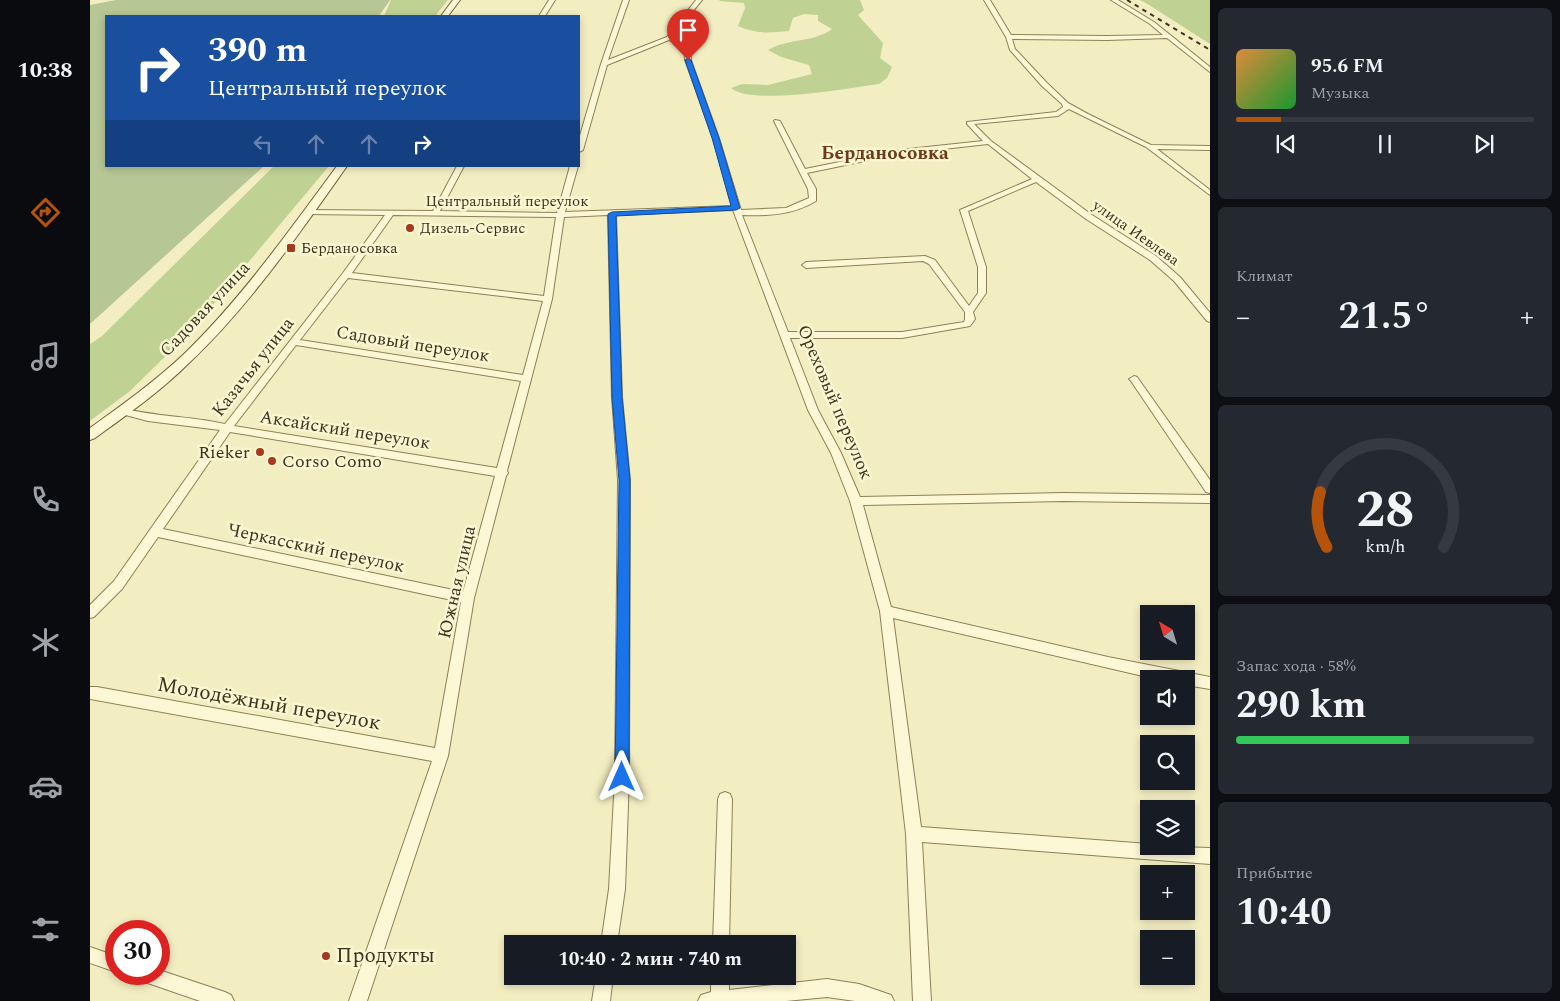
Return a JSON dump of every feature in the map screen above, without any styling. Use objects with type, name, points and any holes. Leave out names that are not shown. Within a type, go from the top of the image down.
[{"type":"main road","points":[[445,15],[458,0]]},
{"type":"main road","points":[[308,212],[341,167]]},
{"type":"main road","name":"Садовая улица","points":[[90,435],[122,411],[198,347],[263,273],[308,212]]},
{"type":"street","points":[[543,15],[552,0]]},
{"type":"street","points":[[580,147],[604,64],[626,0]]},
{"type":"street","points":[[604,64],[669,38],[699,0]]},
{"type":"street","points":[[988,0],[1009,37],[1012,49],[1066,103],[1090,117],[1125,132],[1150,147],[1187,178],[1210,193]]},
{"type":"street","points":[[1114,0],[1152,23],[1210,70]]},
{"type":"street","points":[[1009,37],[1107,38],[1169,36]]},
{"type":"street","name":"Ореховый переулок","points":[[669,38],[685,46],[688,50],[688,60],[716,138],[737,210],[813,410],[856,501],[886,611],[914,834],[922,1001]]},
{"type":"street","name":"улица Иевлева","points":[[1066,103],[1066,108],[1058,114],[968,123],[989,142],[1038,179],[1152,258],[1177,279],[1210,319]]},
{"type":"street","points":[[737,210],[786,210],[806,205],[813,199],[812,189],[777,121]]},
{"type":"street","points":[[802,172],[899,152],[989,142]]},
{"type":"street","points":[[1150,147],[1210,148]]},
{"type":"street","points":[[435,214],[460,167]]},
{"type":"street","name":"Южная улица","points":[[358,1001],[441,756],[468,598],[503,473],[548,299],[560,216],[574,167]]},
{"type":"street","points":[[969,312],[982,293],[982,267],[964,210],[1038,179]]},
{"type":"street","name":"Центральный переулок","points":[[308,212],[560,216],[737,210]]},
{"type":"street","name":"Казачья улица","points":[[90,613],[118,585],[226,428],[346,275],[390,214]]},
{"type":"street","points":[[611,935],[617,889],[622,777],[624,489],[617,397],[612,214]]},
{"type":"street","points":[[784,334],[902,335],[967,324],[970,319],[969,312],[932,262],[925,258],[806,265]]},
{"type":"street","points":[[346,275],[548,299]]},
{"type":"street","name":"Садовый переулок","points":[[293,342],[527,379]]},
{"type":"street","points":[[1134,379],[1210,489]]},
{"type":"street","name":"Аксайский переулок","points":[[122,411],[139,418],[213,424],[226,428],[503,473]]},
{"type":"street","points":[[856,501],[1063,497],[1210,499]]},
{"type":"street","name":"Черкасский переулок","points":[[156,532],[468,598]]},
{"type":"street","points":[[886,611],[1142,670]]},
{"type":"street","points":[[1195,680],[1210,683]]},
{"type":"street","name":"Молодёжный переулок","points":[[90,693],[106,694],[441,756]]},
{"type":"street","points":[[721,935],[725,799]]},
{"type":"street","points":[[914,834],[1210,856]]},
{"type":"street","points":[[90,955],[105,960]]},
{"type":"street","points":[[170,982],[225,1001]]},
{"type":"street","points":[[601,1001],[604,985]]},
{"type":"street","points":[[717,985],[713,1000],[827,988],[859,993],[885,1001]]},
{"type":"green space","points":[[116,0],[390,0],[380,15],[105,15],[105,167],[263,167],[90,324],[90,5]]},
{"type":"green space","points":[[391,0],[448,0],[436,15],[384,15]]},
{"type":"green space","points":[[720,0],[860,0],[864,10],[858,15],[883,43],[880,58],[892,67],[887,78],[879,84],[779,96],[758,96],[742,93],[731,88],[742,84],[768,85],[812,74],[809,65],[781,57],[768,50],[776,46],[817,36],[832,29],[818,21],[818,15],[804,14],[793,18],[789,31],[757,32],[738,26],[745,8],[744,3]]},
{"type":"green space","points":[[1140,0],[1210,0],[1210,44],[1146,3]]},
{"type":"green space","points":[[273,167],[328,167],[190,332],[130,391],[90,421],[90,344],[102,336]]},
{"type":"railway","points":[[1127,0],[1210,50]]},
{"type":"place","name":"Дизель-Сервис","points":[[410,228]]},
{"type":"place","name":"Берданосовка","points":[[291,248]]},
{"type":"place","name":"Rieker","points":[[260,452]]},
{"type":"place","name":"Corso Como","points":[[272,461]]},
{"type":"place","name":"Продукты","points":[[326,956]]},
{"type":"district","name":"Берданосовка","points":[[885,153]]},
{"type":"route","points":[[622,777],[624,480],[617,397],[612,214],[736,208],[716,138],[688,60]]}]
